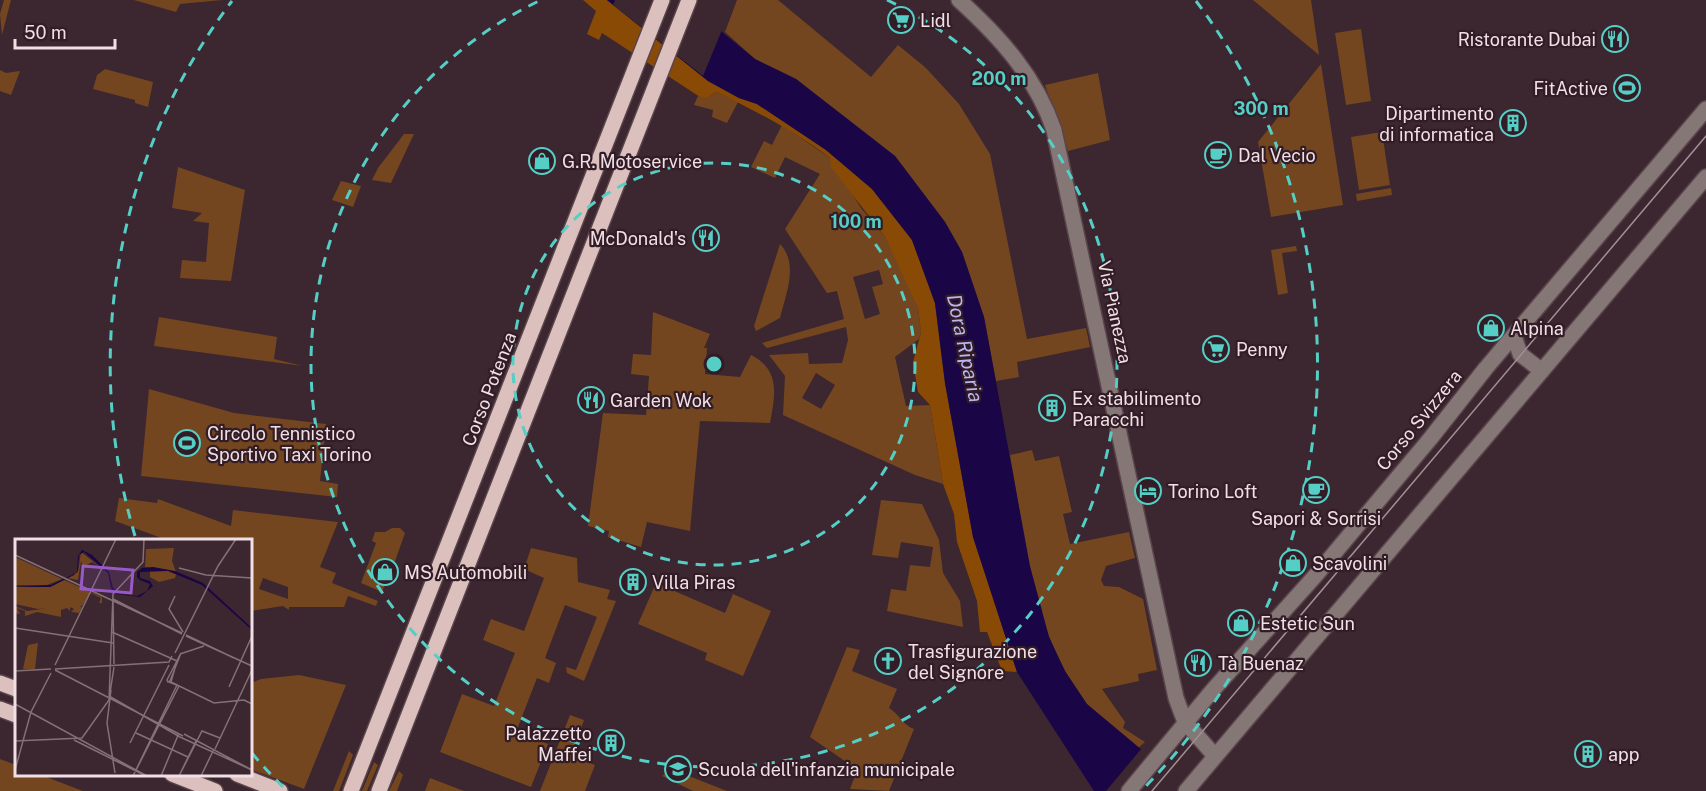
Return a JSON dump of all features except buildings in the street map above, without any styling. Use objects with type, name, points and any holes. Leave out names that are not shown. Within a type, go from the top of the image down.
[{"type":"main road","name":"Corso Potenza","points":[[351,791],[662,0]]},
{"type":"main road","points":[[379,791],[689,0]]},
{"type":"main road","points":[[0,683],[15,689]]},
{"type":"main road","points":[[0,708],[15,715]]},
{"type":"main road","points":[[177,776],[215,791]]},
{"type":"main road","points":[[242,776],[280,791]]},
{"type":"street","name":"Via Pianezza","points":[[959,0],[1001,40],[1015,57],[1040,97],[1054,130],[1099,329],[1176,698],[1185,722],[1215,756]]},
{"type":"street","name":"Corso Svizzera","points":[[1129,791],[1185,722],[1316,575],[1706,109]]},
{"type":"street","points":[[1189,787],[1706,177]]},
{"type":"street","points":[[1514,336],[1520,354],[1542,371]]},
{"type":"shaded area","points":[[4,0],[11,0],[2,35],[0,14]]},
{"type":"shaded area","points":[[134,0],[222,0],[180,4],[176,12]]},
{"type":"shaded area","points":[[583,0],[607,0],[708,81],[739,98],[757,104],[826,150],[872,189],[912,240],[935,303],[945,383],[973,537],[1017,672],[1002,671],[987,632],[980,632],[977,601],[957,542],[954,514],[943,484],[930,405],[918,392],[913,362],[921,332],[918,308],[885,237],[831,167],[830,158],[774,122],[716,92],[706,99],[700,97],[602,33],[599,40],[587,34],[596,11]]},
{"type":"shaded area","points":[[737,0],[778,0],[871,77],[898,45],[926,68],[959,104],[990,154],[1027,339],[1086,328],[1090,347],[1017,362],[1019,377],[996,381],[984,317],[962,252],[945,222],[895,156],[796,79],[755,59],[725,32]]},
{"type":"shaded area","points":[[1253,0],[1311,0],[1319,55]]},
{"type":"shaded area","points":[[1361,29],[1371,101],[1346,105],[1335,33]]},
{"type":"shaded area","points":[[1321,64],[1343,205],[1271,217],[1258,142]]},
{"type":"shaded area","points":[[105,69],[153,82],[148,107],[135,103],[135,100],[93,89],[97,75]]},
{"type":"shaded area","points":[[0,70],[6,73],[20,71],[11,95],[0,91]]},
{"type":"shaded area","points":[[1098,73],[1110,140],[1068,151],[1045,85]]},
{"type":"shaded area","points":[[716,92],[738,102],[727,123],[712,117],[713,110],[694,105],[698,96],[706,99]]},
{"type":"shaded area","points":[[782,125],[830,158],[861,208],[885,237],[907,280],[918,308],[921,332],[919,339],[895,357],[906,406],[930,405],[943,484],[915,475],[783,415],[785,376],[769,355],[808,353],[809,364],[842,363],[848,340],[846,327],[767,348],[762,343],[844,319],[837,291],[827,293],[785,229],[820,174],[785,157],[775,178],[751,167],[764,141],[772,145]],"holes":[[[879,270],[883,284],[872,287],[880,314],[865,319],[853,277]],[[816,373],[835,385],[821,409],[802,398]]]},
{"type":"shaded area","points":[[1382,132],[1390,185],[1359,190],[1351,137]]},
{"type":"shaded area","points":[[404,134],[414,134],[391,183],[372,180],[378,168]]},
{"type":"shaded area","points":[[178,167],[245,190],[231,281],[180,278],[182,260],[206,262],[209,223],[193,221],[202,213],[172,208]]},
{"type":"shaded area","points":[[341,181],[361,186],[353,207],[332,200]]},
{"type":"shaded area","points":[[1391,188],[1392,195],[1357,201],[1356,194]]},
{"type":"shaded area","points":[[780,244],[786,252],[790,270],[788,289],[780,318],[756,331],[754,326]]},
{"type":"shaded area","points":[[1296,246],[1297,251],[1282,253],[1288,293],[1278,295],[1271,250]]},
{"type":"shaded area","points":[[653,312],[710,334],[704,348],[707,348],[705,374],[740,377],[751,355],[761,361],[772,376],[774,394],[770,423],[700,421],[690,531],[647,522],[641,547],[608,537],[609,531],[588,526],[603,413],[646,415],[649,376],[631,374],[633,354],[651,355]]},
{"type":"shaded area","points":[[159,317],[277,337],[274,359],[303,366],[154,346]]},
{"type":"shaded area","points":[[149,389],[234,413],[326,424],[320,481],[338,484],[337,497],[141,476]]},
{"type":"shaded area","points":[[1032,450],[1035,461],[1059,456],[1072,512],[1063,514],[1070,544],[1129,532],[1135,558],[1106,566],[1101,580],[1104,586],[1119,587],[1143,599],[1157,670],[1138,674],[1139,681],[1102,689],[1125,722],[1123,728],[1145,742],[1138,748],[1091,709],[1068,676],[1053,647],[1033,584],[1010,455]]},
{"type":"shaded area","points":[[119,498],[157,503],[158,499],[231,526],[233,510],[338,522],[320,567],[336,573],[332,583],[378,601],[376,606],[348,596],[344,607],[289,607],[289,610],[283,606],[252,611],[252,539],[164,539],[115,521]],"holes":[[[263,578],[288,587],[288,599],[259,589]]]},
{"type":"shaded area","points":[[881,500],[922,504],[939,540],[943,573],[960,601],[963,627],[887,611],[891,589],[906,591],[910,565],[930,567],[933,547],[901,542],[898,558],[872,555]]},
{"type":"shaded area","points":[[392,528],[400,528],[405,533],[393,567],[389,567],[386,574],[388,577],[382,592],[361,583],[376,543],[372,541],[375,532],[385,532]]},
{"type":"shaded area","points":[[531,548],[577,558],[578,582],[610,590],[607,599],[616,601],[584,681],[567,673],[566,667],[576,670],[597,617],[565,605],[545,658],[556,663],[549,683],[537,678],[516,732],[548,744],[531,787],[440,752],[462,694],[494,706],[515,653],[483,640],[491,619],[524,631],[544,578],[524,569]]},
{"type":"shaded area","points":[[656,583],[725,613],[733,594],[771,611],[743,676],[705,660],[707,653],[638,624]]},
{"type":"shaded area","points":[[847,647],[860,650],[852,671],[897,689],[889,708],[914,729],[889,791],[850,789],[855,776],[855,768],[810,737]]},
{"type":"shaded area","points":[[299,675],[346,685],[304,789],[252,770],[252,683],[261,679]]},
{"type":"shaded area","points":[[570,715],[584,720],[571,756],[595,765],[585,791],[540,791]]},
{"type":"shaded area","points":[[349,751],[353,755],[339,791],[333,791]]},
{"type":"shaded area","points":[[0,759],[15,765],[15,776],[44,776],[83,791],[0,791]]},
{"type":"shaded area","points":[[374,762],[378,765],[367,791],[362,791]]},
{"type":"shaded area","points":[[671,769],[727,791],[693,791],[662,776]]},
{"type":"shaded area","points":[[399,771],[403,775],[397,791],[389,791]]},
{"type":"shaded area","points":[[430,778],[464,791],[425,791]]},
{"type":"water","name":"Dora Riparia","points":[[607,0],[683,0],[755,59],[796,79],[895,156],[945,222],[962,252],[984,317],[1030,566],[1049,637],[1065,671],[1087,704],[1191,791],[1094,791],[1017,672],[973,537],[945,383],[935,303],[912,240],[872,189],[826,150],[757,104],[739,98],[708,81]]},
{"type":"pier","points":[[615,0],[683,0],[722,30],[703,76],[613,5]]},
{"type":"pier","points":[[1142,748],[1193,789],[1194,791],[1106,791]]},
{"type":"tram line","points":[[1152,791],[1706,136]]},
{"type":"place","name":"Lidl","points":[[901,20]]},
{"type":"place","name":"Ristorante Dubai","points":[[1615,39]]},
{"type":"place","name":"FitActive","points":[[1627,88]]},
{"type":"place","name":"Dipartimento di informatica","points":[[1513,123]]},
{"type":"place","name":"Dal Vecio","points":[[1218,155]]},
{"type":"place","name":"G.R. Motoservice","points":[[542,161]]},
{"type":"place","name":"McDonald's","points":[[706,238]]},
{"type":"place","name":"Alpina","points":[[1491,328]]},
{"type":"place","name":"Penny","points":[[1216,349]]},
{"type":"place","name":"Garden Wok","points":[[591,400]]},
{"type":"place","name":"Ex stabilimento Paracchi","points":[[1052,408]]},
{"type":"place","name":"Circolo Tennistico Sportivo Taxi Torino","points":[[187,443]]},
{"type":"place","name":"Sapori & Sorrisi","points":[[1316,490]]},
{"type":"place","name":"Torino Loft","points":[[1148,491]]},
{"type":"place","name":"Scavolini","points":[[1293,563]]},
{"type":"place","name":"MS Automobili","points":[[385,572]]},
{"type":"place","name":"Villa Piras","points":[[633,582]]},
{"type":"place","name":"Estetic Sun","points":[[1241,623]]},
{"type":"place","name":"Trasfigurazione del Signore","points":[[888,661]]},
{"type":"place","name":"Tà Buenaz","points":[[1198,663]]},
{"type":"place","name":"Palazzetto Maffei","points":[[611,743]]},
{"type":"place","name":"app","points":[[1588,754]]},
{"type":"place","name":"Scuola dell'infanzia municipale","points":[[678,769]]}]
